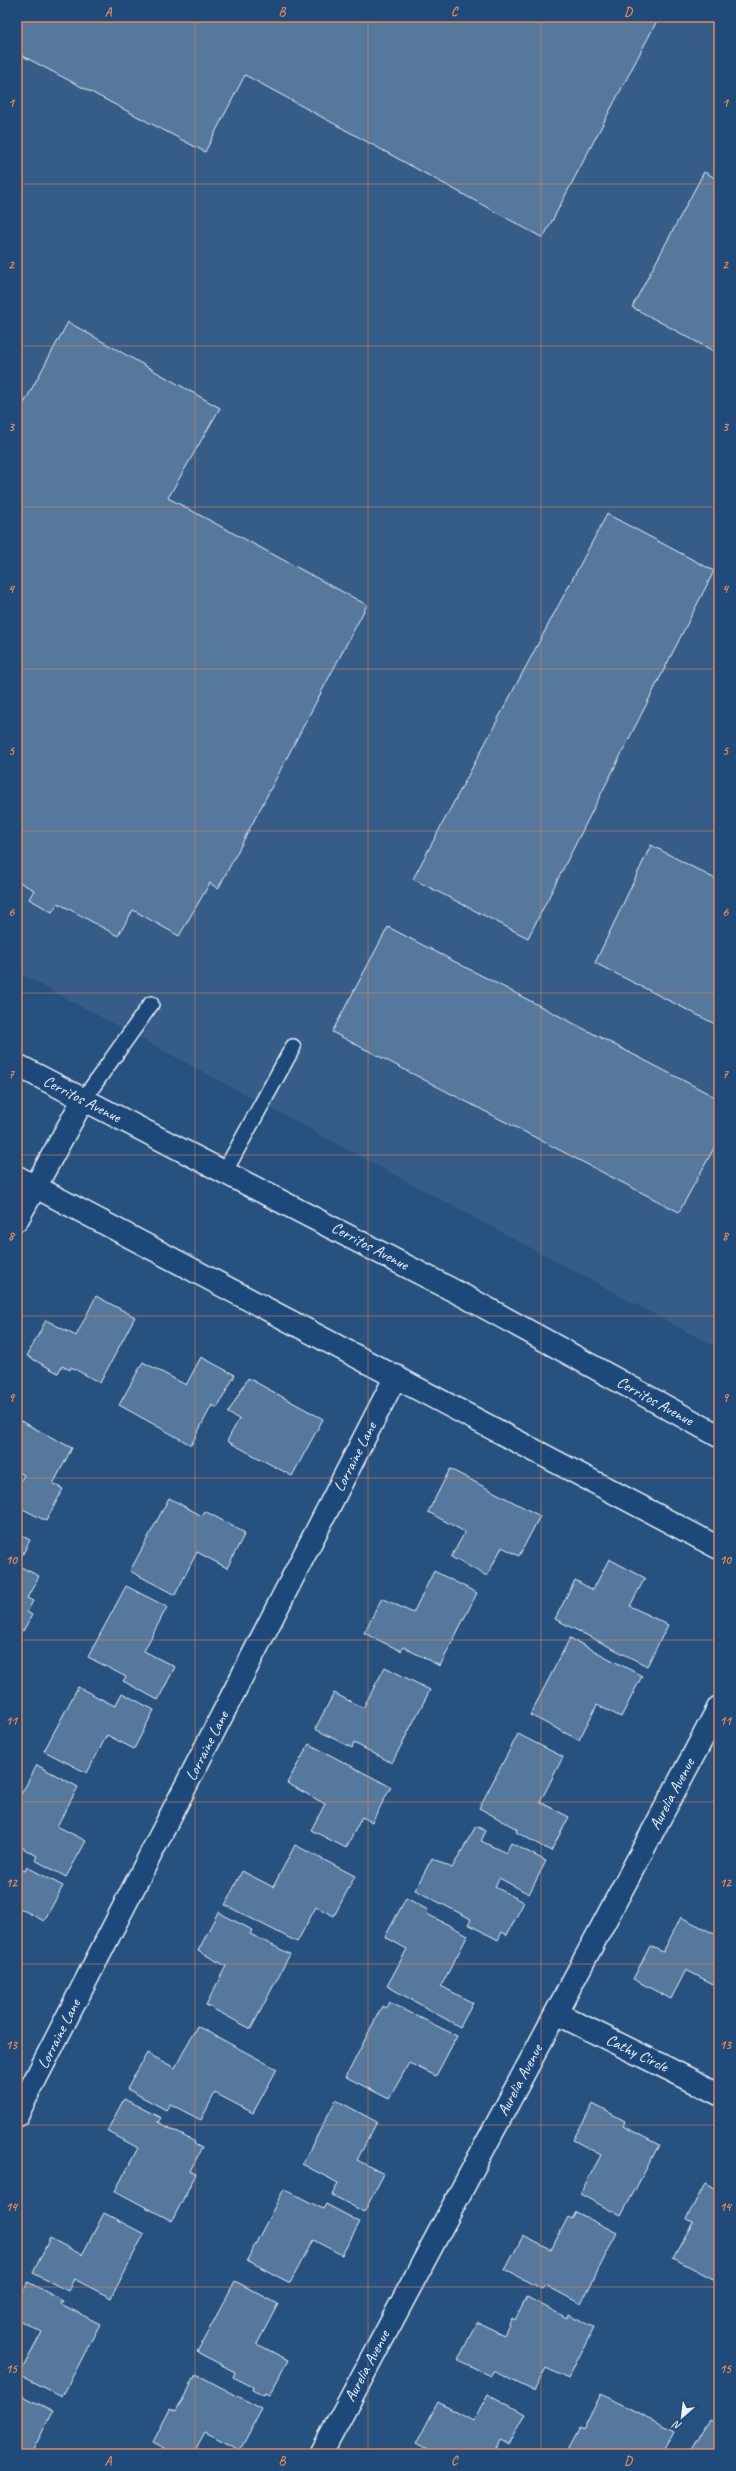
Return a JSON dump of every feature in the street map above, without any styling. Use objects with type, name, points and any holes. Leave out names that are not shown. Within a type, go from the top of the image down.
[{"type":"street","name":"Cerritos Avenue","points":[[17,1064],[83,1100],[225,1171],[468,1298],[718,1434]]},
{"type":"street","points":[[17,1220],[25,1182],[83,1100]]},
{"type":"street","points":[[25,1182],[396,1376],[719,1548]]},
{"type":"street","name":"Lorraine Lane","points":[[17,2115],[396,1376]]},
{"type":"street","name":"Aurelia Avenue","points":[[321,2454],[719,1707]]},
{"type":"street","name":"Cathy Circle","points":[[556,2013],[719,2094]]},
{"type":"lane","points":[[83,1100],[151,1004]]},
{"type":"lane","points":[[225,1171],[293,1047]]},
{"type":"shaded area","points":[[17,17],[719,17],[719,1349],[17,972]]},
{"type":"building","points":[[17,17],[659,17],[543,238],[245,75],[205,152],[17,53]]},
{"type":"building","points":[[704,172],[719,180],[719,354],[632,307]]},
{"type":"building","points":[[68,322],[220,408],[168,498],[367,605],[218,889],[210,883],[179,936],[133,910],[118,936],[58,903],[52,912],[29,899],[34,890],[17,881],[17,416]]},
{"type":"building","points":[[607,514],[714,571],[528,938],[413,879]]},
{"type":"building","points":[[651,845],[719,881],[719,1026],[595,963]]},
{"type":"building","points":[[388,927],[719,1099],[719,1139],[679,1212],[332,1032]]},
{"type":"building","points":[[96,1296],[135,1317],[100,1383],[71,1367],[70,1370],[62,1366],[58,1373],[27,1356],[46,1320],[76,1336]]},
{"type":"building","points":[[201,1357],[235,1375],[217,1408],[212,1405],[191,1445],[119,1405],[143,1362],[186,1385]]},
{"type":"building","points":[[248,1378],[323,1419],[292,1476],[227,1441],[239,1419],[228,1413]]},
{"type":"building","points":[[17,1419],[72,1448],[53,1484],[63,1489],[46,1521],[17,1506],[17,1487],[24,1475],[17,1471]]},
{"type":"building","points":[[450,1469],[540,1516],[519,1556],[502,1547],[487,1576],[451,1557],[465,1532],[428,1512]]},
{"type":"building","points":[[169,1498],[202,1516],[205,1511],[245,1533],[227,1568],[197,1552],[175,1595],[130,1571]]},
{"type":"building","points":[[17,1533],[30,1540],[17,1565]]},
{"type":"building","points":[[609,1559],[645,1578],[630,1606],[668,1625],[647,1666],[555,1619],[575,1580],[593,1590]]},
{"type":"building","points":[[17,1565],[39,1576],[27,1598],[33,1601],[27,1612],[32,1615],[23,1631],[17,1627]]},
{"type":"building","points":[[434,1571],[477,1593],[440,1666],[403,1647],[401,1651],[364,1633],[382,1598],[413,1613]]},
{"type":"building","points":[[126,1586],[167,1607],[144,1651],[175,1667],[158,1700],[123,1681],[126,1677],[88,1657]]},
{"type":"building","points":[[570,1638],[642,1676],[621,1717],[597,1705],[579,1740],[530,1715]]},
{"type":"building","points":[[385,1667],[430,1690],[392,1763],[354,1743],[352,1748],[315,1729],[334,1693],[363,1708]]},
{"type":"building","points":[[78,1687],[115,1706],[122,1693],[154,1710],[134,1749],[107,1735],[87,1773],[44,1751]]},
{"type":"building","points":[[518,1734],[563,1757],[540,1802],[569,1817],[551,1851],[516,1832],[517,1829],[479,1808]]},
{"type":"building","points":[[309,1744],[391,1787],[372,1822],[362,1817],[346,1848],[311,1830],[325,1804],[287,1783]]},
{"type":"building","points":[[37,1765],[78,1787],[57,1826],[86,1841],[66,1877],[35,1860],[37,1856],[17,1845],[17,1809],[20,1803],[17,1802]]},
{"type":"building","points":[[476,1826],[486,1831],[481,1841],[506,1853],[511,1843],[546,1861],[529,1894],[499,1878],[495,1887],[524,1902],[507,1935],[502,1932],[498,1940],[468,1924],[471,1919],[415,1890],[432,1858],[452,1868]]},
{"type":"building","points":[[295,1845],[355,1876],[334,1916],[316,1907],[297,1942],[225,1905],[242,1871],[273,1887]]},
{"type":"building","points":[[17,1867],[25,1871],[27,1867],[63,1886],[44,1921],[17,1907]]},
{"type":"building","points":[[406,1898],[428,1910],[427,1914],[468,1935],[441,1986],[473,2003],[460,2027],[387,1986],[407,1949],[385,1937]]},
{"type":"building","points":[[218,1912],[252,1930],[250,1934],[290,1954],[251,2029],[206,2005],[226,1966],[198,1951]]},
{"type":"building","points":[[681,1917],[719,1936],[719,1987],[686,1970],[671,1999],[633,1979],[650,1946],[663,1952]]},
{"type":"building","points":[[389,2002],[457,2036],[436,2076],[409,2063],[389,2099],[346,2077],[382,2006],[386,2008]]},
{"type":"building","points":[[197,2026],[277,2069],[253,2113],[215,2093],[201,2120],[170,2104],[166,2110],[127,2089],[147,2053],[175,2068]]},
{"type":"building","points":[[124,2099],[161,2118],[158,2122],[195,2142],[194,2144],[202,2148],[190,2171],[196,2174],[172,2221],[115,2191],[138,2148],[107,2131]]},
{"type":"building","points":[[336,2100],[377,2122],[357,2160],[384,2174],[364,2212],[332,2195],[338,2183],[302,2164]]},
{"type":"building","points":[[593,2104],[625,2121],[623,2126],[659,2145],[621,2216],[580,2194],[601,2155],[573,2140]]},
{"type":"building","points":[[705,2184],[719,2191],[719,2282],[673,2258],[693,2222],[686,2219]]},
{"type":"building","points":[[284,2189],[323,2209],[326,2204],[360,2222],[342,2255],[313,2240],[290,2283],[247,2260]]},
{"type":"building","points":[[576,2212],[617,2233],[581,2304],[545,2285],[542,2289],[505,2270],[523,2236],[551,2250],[568,2217],[572,2219]]},
{"type":"building","points":[[104,2213],[144,2234],[111,2298],[74,2279],[68,2291],[33,2273],[50,2238],[82,2255]]},
{"type":"building","points":[[235,2281],[278,2304],[257,2344],[288,2360],[269,2396],[265,2394],[264,2396],[252,2390],[253,2387],[233,2377],[235,2372],[197,2352]]},
{"type":"building","points":[[28,2282],[63,2301],[61,2304],[100,2324],[62,2397],[19,2375],[42,2332],[17,2319],[17,2303]]},
{"type":"building","points":[[527,2297],[567,2318],[568,2314],[594,2327],[568,2379],[546,2368],[534,2391],[493,2371],[491,2376],[458,2360],[477,2322],[504,2335],[512,2318],[515,2320]]},
{"type":"building","points":[[196,2374],[262,2409],[240,2450],[205,2432],[193,2454],[176,2454],[153,2442],[170,2409],[176,2412]]},
{"type":"building","points":[[17,2393],[53,2411],[31,2454],[17,2454]]},
{"type":"building","points":[[488,2394],[525,2414],[508,2445],[500,2440],[493,2454],[434,2454],[416,2444],[438,2402],[473,2421]]},
{"type":"building","points":[[601,2394],[674,2431],[662,2454],[565,2454],[579,2428],[583,2430]]},
{"type":"building","points":[[709,2420],[719,2426],[719,2454],[689,2454]]}]
